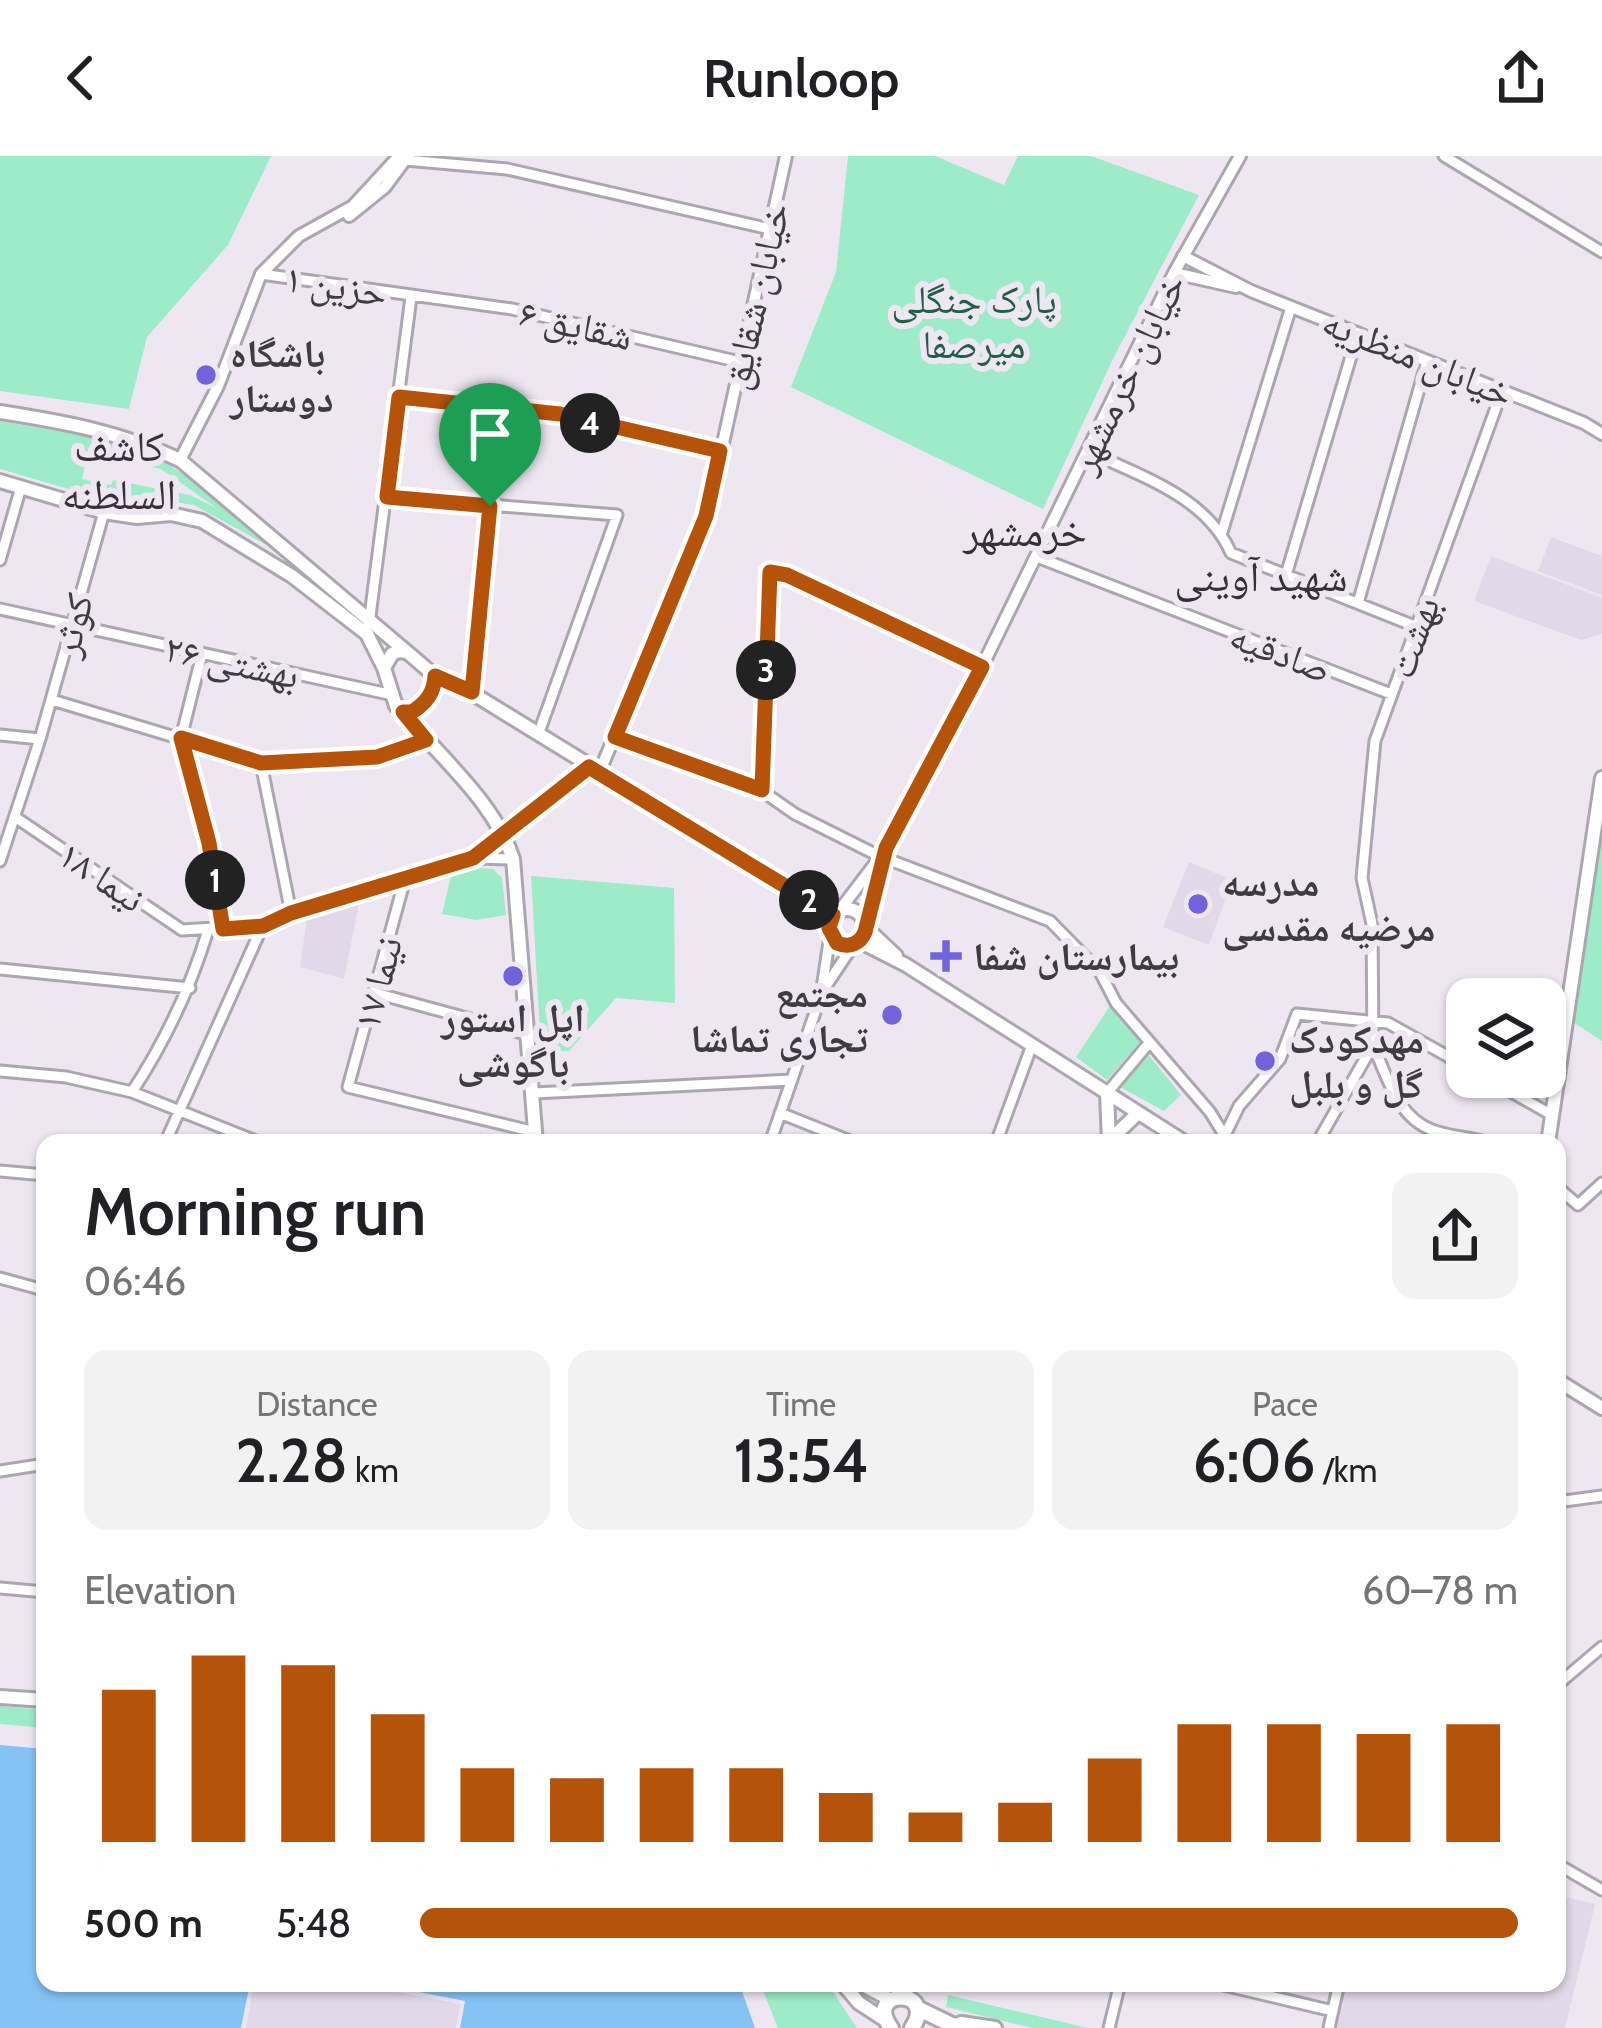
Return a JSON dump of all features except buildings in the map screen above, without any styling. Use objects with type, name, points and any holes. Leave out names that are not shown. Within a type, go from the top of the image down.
[{"type":"main road","points":[[0,412],[98,428],[180,460],[369,627],[403,712],[504,832],[513,859],[536,1134]]},
{"type":"main road","points":[[0,481],[104,512],[137,518],[171,514],[202,521],[407,652],[435,676],[472,692],[836,913],[855,911],[906,965]]},
{"type":"main road","points":[[384,668],[392,654],[407,652]]},
{"type":"main road","points":[[403,712],[412,712],[428,698],[435,676]]},
{"type":"main road","points":[[1549,1134],[1598,834],[1602,778]]},
{"type":"main road","points":[[836,913],[830,934],[837,943],[856,943],[906,965],[1172,1134]]},
{"type":"main road","points":[[856,943],[865,926]]},
{"type":"main road","points":[[1107,1093],[1109,1134]]},
{"type":"main road","points":[[1117,1134],[1138,1113]]},
{"type":"main road","points":[[1566,1386],[1602,1408]]},
{"type":"main road","points":[[0,1696],[36,1699]]},
{"type":"main road","points":[[850,1992],[888,2026]]},
{"type":"main road","points":[[888,2026],[884,2009],[906,1997]]},
{"type":"main road","points":[[906,1997],[934,2018],[969,2028]]},
{"type":"main road","points":[[906,1997],[918,2019],[913,2028]]},
{"type":"main road","points":[[934,2018],[995,2028]]},
{"type":"street","name":"خیابان شقایق","points":[[594,770],[615,737],[706,516],[786,156]]},
{"type":"street","points":[[1444,156],[1602,252]]},
{"type":"street","points":[[180,460],[218,386],[261,274],[297,244],[358,212],[385,187],[404,157],[507,170],[770,229]]},
{"type":"street","name":"خیابان خرمشهر","points":[[884,854],[1235,158]]},
{"type":"street","points":[[1183,256],[1251,291]]},
{"type":"street","points":[[1174,273],[1251,291]]},
{"type":"street","name":"حزین ۱","points":[[261,274],[411,296]]},
{"type":"street","name":"خیابان منظریه","points":[[1251,291],[1602,431]]},
{"type":"street","points":[[369,627],[411,296]]},
{"type":"street","name":"شقایق ۶","points":[[411,296],[512,309],[740,362]]},
{"type":"street","points":[[1222,532],[1292,307]]},
{"type":"street","points":[[1286,574],[1358,333]]},
{"type":"street","points":[[1358,603],[1427,361]]},
{"type":"street","name":"بهشت","points":[[1373,1045],[1372,924],[1364,891],[1373,750],[1502,391]]},
{"type":"street","points":[[399,397],[560,414],[720,451]]},
{"type":"street","points":[[1088,451],[1197,506],[1222,532],[1231,553],[1417,627]]},
{"type":"street","points":[[0,560],[21,487]]},
{"type":"street","points":[[387,497],[617,515],[538,735]]},
{"type":"street","points":[[472,692],[490,506]]},
{"type":"street","name":"کوثر","points":[[0,861],[52,700],[104,512]]},
{"type":"street","name":"صادقیه","points":[[1037,557],[1391,694]]},
{"type":"street","points":[[762,790],[770,572],[787,575],[982,667]]},
{"type":"street","name":"بهشتی ۲۶","points":[[0,609],[393,695]]},
{"type":"street","points":[[202,654],[181,738],[209,843],[223,929]]},
{"type":"street","points":[[52,700],[261,763],[377,757],[426,740]]},
{"type":"street","points":[[0,735],[40,739]]},
{"type":"street","points":[[615,737],[762,790],[795,814],[1050,921],[1100,972],[1116,1004],[1225,1134]]},
{"type":"street","points":[[261,763],[291,913]]},
{"type":"street","points":[[473,858],[594,770]]},
{"type":"street","name":"نیما ۱۸","points":[[15,817],[182,930],[263,926]]},
{"type":"street","points":[[836,913],[884,854]]},
{"type":"street","points":[[865,926],[884,854]]},
{"type":"street","points":[[168,1134],[263,926],[291,913],[473,858],[513,859]]},
{"type":"street","name":"نیما ۱۷","points":[[405,879],[348,1088],[524,1134]]},
{"type":"street","points":[[132,1092],[167,1038],[208,931]]},
{"type":"street","points":[[773,1134],[820,995],[830,934]]},
{"type":"street","points":[[820,995],[856,943]]},
{"type":"street","points":[[0,970],[190,988]]},
{"type":"street","points":[[375,993],[529,1035]]},
{"type":"street","points":[[1229,1134],[1239,1106],[1280,1059],[1298,1014],[1388,1023],[1446,1055]]},
{"type":"street","points":[[1107,1093],[1149,1043]]},
{"type":"street","points":[[999,1134],[1032,1045]]},
{"type":"street","points":[[1322,1134],[1373,1045]]},
{"type":"street","points":[[1373,1045],[1401,1106],[1412,1119],[1450,1134]]},
{"type":"street","points":[[0,1071],[66,1077],[132,1092],[237,1134]]},
{"type":"street","points":[[534,1093],[792,1080]]},
{"type":"street","points":[[1523,1098],[1552,1114]]},
{"type":"street","points":[[1210,1112],[1239,1106]]},
{"type":"street","points":[[780,1113],[832,1134]]},
{"type":"street","points":[[0,1171],[36,1173]]},
{"type":"street","points":[[1566,1194],[1578,1204],[1602,1183]]},
{"type":"street","points":[[0,1278],[36,1288]]},
{"type":"street","points":[[0,1471],[36,1465]]},
{"type":"street","points":[[1566,1501],[1602,1496]]},
{"type":"street","points":[[0,1588],[36,1591]]},
{"type":"street","points":[[1566,1675],[1602,1647]]},
{"type":"street","points":[[1566,1869],[1602,1890]]},
{"type":"street","points":[[1109,2028],[1118,1992]]},
{"type":"street","points":[[1253,1992],[1333,2011]]},
{"type":"street","points":[[1329,2028],[1338,1992]]},
{"type":"shaded area","points":[[1551,537],[1602,556],[1602,595],[1538,571]]},
{"type":"shaded area","points":[[1491,556],[1602,598],[1602,634],[1581,640],[1474,601]]},
{"type":"shaded area","name":"مدرسه مرضیه مقدسی","points":[[1189,862],[1232,880],[1209,945],[1163,927]]},
{"type":"shaded area","points":[[361,894],[344,979],[300,967],[308,910]]},
{"type":"shaded area","points":[[1566,1897],[1595,1904],[1565,2028],[1335,2028],[1344,1992],[1566,1992]]},
{"type":"shaded area","points":[[252,1992],[398,1992],[461,2004],[456,2028],[246,2028]]},
{"type":"green space","points":[[0,156],[271,156],[228,245],[147,337],[129,409],[0,391]]},
{"type":"green space","name":"پارک جنگلی میرصفا","points":[[848,156],[935,156],[1004,185],[1018,156],[1091,156],[1199,195],[1113,359],[1043,509],[791,387],[836,272]]},
{"type":"green space","points":[[0,421],[133,444],[192,479],[270,547],[194,505],[174,502],[130,507],[0,469]],"holes":[[[89,446],[117,451],[116,459],[161,469],[218,509],[190,495],[82,479]]]},
{"type":"green space","points":[[1602,837],[1602,1041],[1573,1022]]},
{"type":"green space","points":[[493,869],[502,878],[506,915],[476,920],[442,914],[451,876]]},
{"type":"green space","points":[[531,876],[674,888],[675,1003],[616,998],[569,1051],[541,1050]]},
{"type":"green space","points":[[1110,1006],[1140,1042],[1107,1080],[1076,1057]]},
{"type":"green space","points":[[1148,1054],[1181,1095],[1164,1111],[1120,1087]]},
{"type":"green space","points":[[0,1706],[36,1709],[36,1727],[0,1724]]},
{"type":"green space","points":[[764,1992],[833,1992],[857,2028],[778,2028]]},
{"type":"green space","points":[[948,1995],[1088,2028],[1033,2028],[946,2007]]},
{"type":"water","points":[[0,1745],[36,1748],[36,1992],[248,1992],[241,2028],[0,2028]]},
{"type":"water","points":[[419,1992],[742,1992],[755,2028],[460,2028],[465,2001]]},
{"type":"place","name":"باشگاه دوستار","points":[[206,375]]},
{"type":"place","name":"مدرسه مرضیه مقدسی","points":[[1198,904]]},
{"type":"place","name":"بیمارستان شفا","points":[[946,956]]},
{"type":"place","name":"اپل استور باگوشی","points":[[513,976]]},
{"type":"place","name":"مجتمع تجاری تماشا","points":[[892,1015]]},
{"type":"place","name":"مهدکودک گل و بلبل","points":[[1265,1061]]},
{"type":"district","name":"کاشف السلطنه","points":[[119,470]]},
{"type":"district","name":"خرمشهر","points":[[1025,531]]},
{"type":"district","name":"شهید آوینی","points":[[1261,576]]},
{"type":"route","points":[[399,397],[560,414],[720,451],[706,516],[615,737],[762,790],[770,572],[787,575],[982,667],[886,848],[859,941],[848,946],[837,943],[829,928],[833,915],[589,767],[473,858],[291,913],[263,926],[223,929],[209,843],[181,738],[261,763],[377,757],[426,740],[403,712],[416,710],[428,698],[435,676],[472,692],[490,506],[387,497],[399,397]]}]
